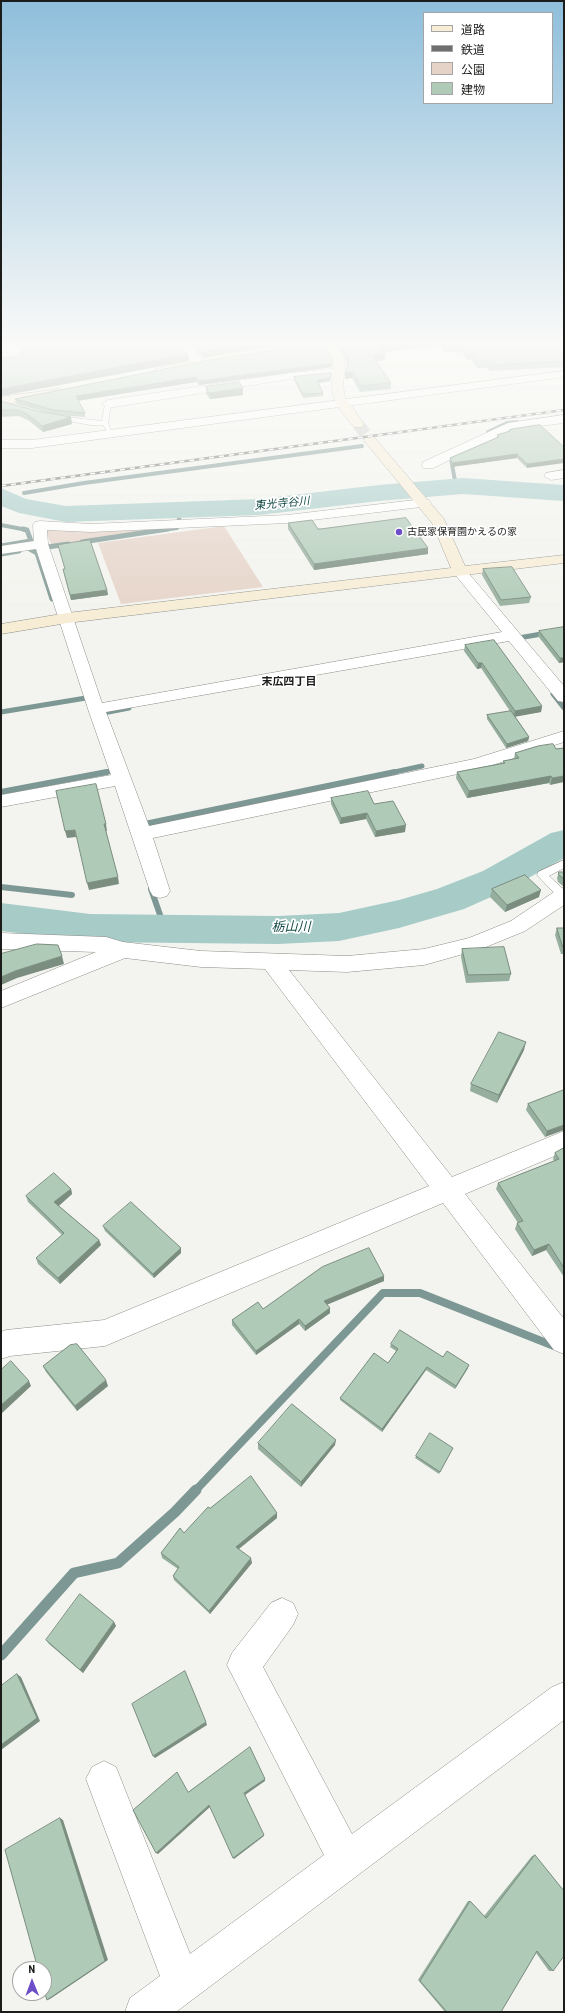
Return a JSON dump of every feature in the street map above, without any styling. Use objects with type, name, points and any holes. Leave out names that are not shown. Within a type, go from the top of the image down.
[{"type":"street","points":[[1,444],[32,444],[70,436]]},
{"type":"street","points":[[428,465],[491,436]]},
{"type":"street","points":[[370,440],[399,476],[423,501],[439,522],[460,572],[564,696]]},
{"type":"street","points":[[551,476],[564,474]]},
{"type":"street","points":[[160,891],[142,834],[96,709],[42,544],[40,525],[91,528],[287,519],[423,501]]},
{"type":"street","points":[[1,550],[42,544]]},
{"type":"street","points":[[1,629],[67,618],[564,559]]},
{"type":"street","points":[[96,709],[513,635]]},
{"type":"street","points":[[142,834],[477,764],[564,736]]},
{"type":"street","points":[[1,801],[122,779]]},
{"type":"street","points":[[1,941],[106,945],[123,950],[202,959],[347,964],[424,957],[474,944],[518,926],[564,895]]},
{"type":"street","points":[[1,1000],[123,950]]},
{"type":"street","points":[[271,962],[564,1341]]},
{"type":"street","points":[[1,1346],[6,1343],[105,1333],[448,1191],[564,1141]]},
{"type":"street","points":[[282,1614],[244,1664],[347,1861]]},
{"type":"street","points":[[144,2012],[564,1700]]},
{"type":"street","points":[[104,1780],[182,1984]]},
{"type":"lane","points":[[564,864],[542,875],[564,895]]},
{"type":"green space","points":[[224,526],[263,587],[121,604],[98,543]]},
{"type":"green space","points":[[169,529],[52,546],[45,530]]},
{"type":"building","points":[[498,436],[552,436],[564,447],[564,459],[527,464],[517,454],[452,463],[450,458],[499,437]]},
{"type":"building","points":[[406,518],[428,548],[314,564],[288,523],[312,520],[318,529]]},
{"type":"building","points":[[90,540],[107,590],[70,595],[63,569],[65,569],[58,545]]},
{"type":"building","points":[[512,567],[531,597],[501,600],[483,569]]},
{"type":"building","points":[[564,627],[564,658],[560,658],[539,631]]},
{"type":"building","points":[[494,640],[542,706],[515,711],[482,663],[478,663],[465,645]]},
{"type":"building","points":[[511,711],[529,737],[507,744],[487,715]]},
{"type":"building","points":[[553,744],[556,749],[564,748],[564,776],[552,778],[551,776],[469,791],[457,772],[505,763],[503,761],[519,758],[515,753],[538,746]]},
{"type":"building","points":[[96,784],[106,824],[104,824],[118,877],[87,883],[75,830],[65,831],[56,791]]},
{"type":"building","points":[[368,791],[374,804],[393,801],[406,825],[376,831],[367,813],[341,818],[331,798]]},
{"type":"building","points":[[559,872],[564,872],[564,879],[559,875]]},
{"type":"building","points":[[525,875],[541,890],[507,905],[492,889]]},
{"type":"building","points":[[557,928],[564,928],[564,947],[563,947]]},
{"type":"building","points":[[37,944],[58,945],[62,956],[1,977],[1,954]]},
{"type":"building","points":[[504,947],[511,974],[468,975],[462,949]]},
{"type":"building","points":[[499,1032],[526,1042],[499,1095],[471,1084]]},
{"type":"building","points":[[564,1090],[564,1125],[547,1131],[528,1104]]},
{"type":"building","points":[[564,1148],[564,1268],[549,1244],[534,1250],[517,1223],[523,1221],[498,1183],[559,1159],[555,1153]]},
{"type":"building","points":[[54,1173],[71,1189],[54,1202],[99,1240],[58,1278],[36,1258],[64,1233],[26,1196]]},
{"type":"building","points":[[131,1202],[181,1248],[153,1274],[103,1226]]},
{"type":"building","points":[[369,1248],[384,1276],[324,1301],[330,1308],[305,1326],[299,1319],[256,1351],[232,1320],[258,1302],[263,1309],[322,1267]]},
{"type":"building","points":[[400,1330],[443,1357],[447,1351],[469,1365],[456,1386],[427,1367],[382,1429],[340,1398],[374,1353],[388,1363],[398,1349],[391,1344]]},
{"type":"building","points":[[77,1344],[106,1380],[75,1406],[43,1366],[70,1345]]},
{"type":"building","points":[[11,1361],[29,1381],[1,1405],[1,1370]]},
{"type":"building","points":[[292,1404],[336,1440],[301,1482],[258,1443]]},
{"type":"building","points":[[430,1433],[453,1448],[440,1472],[416,1456]]},
{"type":"building","points":[[251,1476],[277,1513],[236,1547],[251,1558],[209,1611],[173,1576],[179,1567],[161,1553],[180,1528],[184,1533],[208,1507],[210,1508]]},
{"type":"building","points":[[80,1594],[114,1622],[80,1670],[46,1640]]},
{"type":"building","points":[[185,1671],[206,1722],[153,1756],[132,1704]]},
{"type":"building","points":[[17,1674],[37,1718],[1,1745],[1,1686]]},
{"type":"building","points":[[250,1747],[265,1779],[244,1793],[264,1835],[233,1858],[209,1805],[156,1853],[133,1810],[177,1772],[188,1792]]},
{"type":"building","points":[[60,1818],[105,1961],[52,1997],[52,1961],[36,1961],[5,1850]]},
{"type":"building","points":[[535,1855],[564,1891],[564,1956],[553,1971],[537,1951],[501,2012],[447,2012],[420,1981],[470,1901],[486,1918]]},
{"type":"waterway","points":[[24,493],[84,483],[362,446]]},
{"type":"waterway","points":[[451,459],[456,486]]},
{"type":"waterway","name":"東光寺谷川","points":[[1,496],[19,505],[66,514],[259,507],[379,493],[463,486],[564,493]]},
{"type":"waterway","points":[[163,530],[177,528],[181,510]]},
{"type":"waterway","points":[[1,525],[27,530]]},
{"type":"waterway","points":[[23,529],[27,530]]},
{"type":"waterway","points":[[163,530],[168,529]]},
{"type":"waterway","points":[[27,530],[34,549]]},
{"type":"waterway","points":[[82,542],[163,530]]},
{"type":"waterway","points":[[1,546],[31,541]]},
{"type":"waterway","points":[[41,548],[68,544]]},
{"type":"waterway","points":[[30,549],[37,553],[52,599]]},
{"type":"waterway","points":[[1,554],[19,551]]},
{"type":"waterway","points":[[513,639],[564,630]]},
{"type":"waterway","points":[[553,694],[564,708]]},
{"type":"waterway","points":[[1,712],[86,698]]},
{"type":"waterway","points":[[98,714],[129,708]]},
{"type":"waterway","points":[[390,773],[422,766]]},
{"type":"waterway","points":[[104,773],[111,771]]},
{"type":"waterway","points":[[140,825],[395,772]]},
{"type":"waterway","points":[[1,792],[104,773]]},
{"type":"waterway","name":"栃山川","points":[[1,917],[90,928],[278,930],[339,927],[399,914],[450,899],[496,880],[564,842]]},
{"type":"waterway","points":[[1,887],[72,895]]},
{"type":"waterway","points":[[151,889],[165,929]]},
{"type":"waterway","points":[[195,1491],[383,1293],[420,1293],[554,1346],[564,1340]]},
{"type":"waterway","points":[[1,1655],[74,1573],[118,1563],[175,1512],[196,1490]]},
{"type":"tunnel","points":[[367,436],[370,440]]},
{"type":"railway","points":[[1,486],[372,436]]},
{"type":"place","name":"古民家保育園かえるの家","points":[[399,532]]},
{"type":"district","name":"末広四丁目","points":[[289,682]]}]
